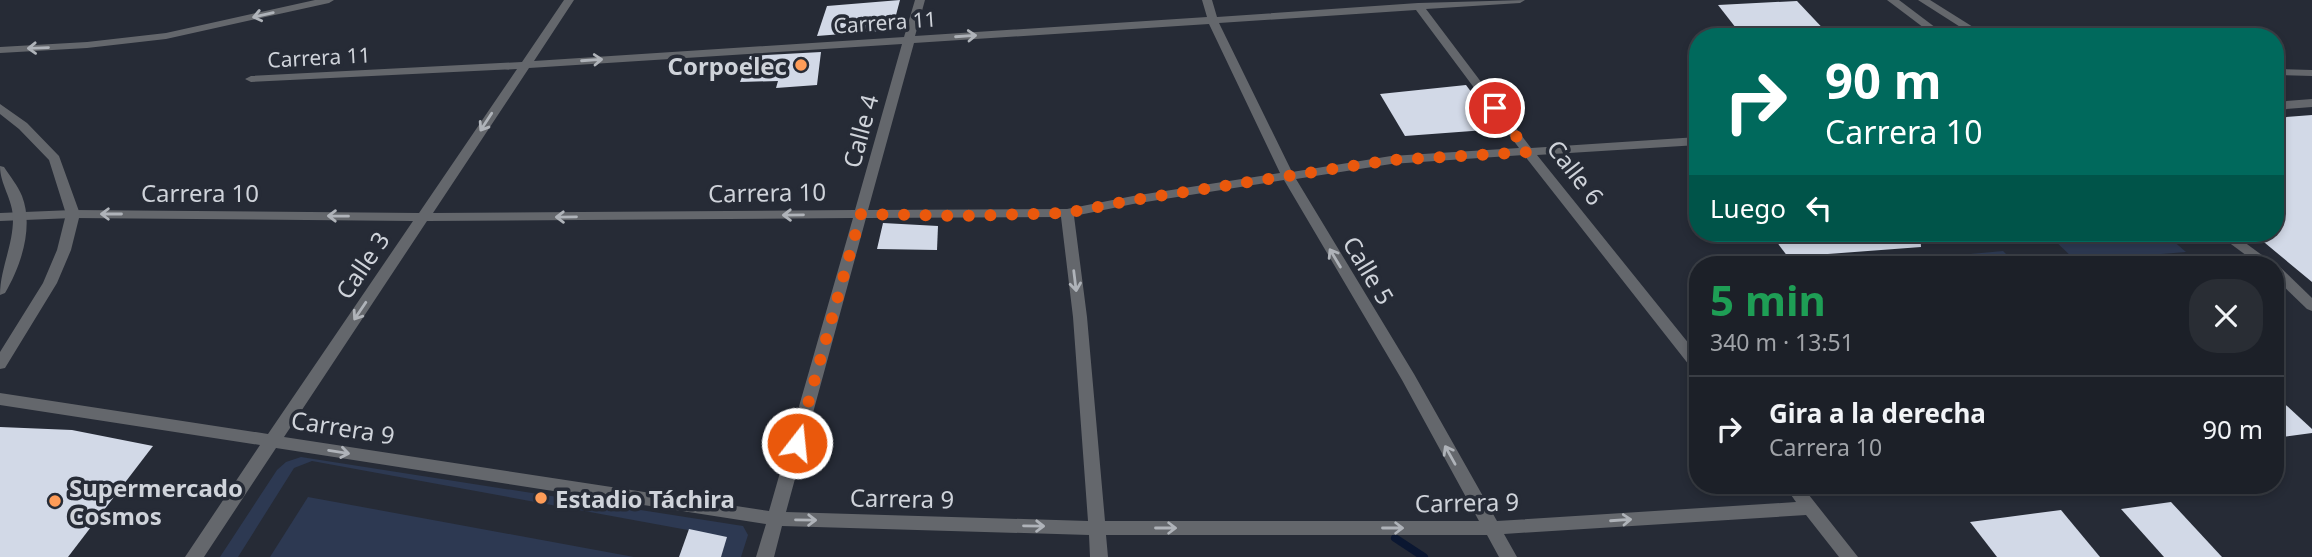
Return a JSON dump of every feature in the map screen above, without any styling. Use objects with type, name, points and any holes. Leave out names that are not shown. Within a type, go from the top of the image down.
[{"type":"street","points":[[0,50],[87,45],[166,36],[329,0]]},
{"type":"street","name":"Calle 3","points":[[194,557],[569,0]]},
{"type":"street","name":"Calle 4","points":[[765,557],[920,0]]},
{"type":"street","name":"Calle 5","points":[[1207,0],[1213,21],[1287,175],[1409,378],[1508,557]]},
{"type":"street","name":"Carrera 11","points":[[251,79],[524,65],[1521,0]]},
{"type":"street","points":[[1892,0],[1931,28]]},
{"type":"street","points":[[1923,0],[1969,28]]},
{"type":"street","name":"Calle 6","points":[[1418,6],[1528,152],[1689,355]]},
{"type":"street","points":[[2284,72],[2312,73]]},
{"type":"street","points":[[2284,105],[2312,103]]},
{"type":"street","points":[[0,108],[23,126],[55,159],[73,214],[57,267],[33,314],[0,364]]},
{"type":"street","name":"Carrera 10","points":[[0,217],[73,214],[424,218],[861,214],[964,216],[1067,213],[1391,160],[1689,142]]},
{"type":"street","points":[[0,170],[16,198],[18,217],[18,240],[11,268],[0,290]]},
{"type":"street","points":[[1067,213],[1080,317],[1100,557]]},
{"type":"street","points":[[2236,242],[2256,256]]},
{"type":"street","points":[[2284,279],[2312,306]]},
{"type":"street","name":"Carrera 9","points":[[0,399],[776,519],[1098,528],[1490,528],[1811,508]]},
{"type":"street","points":[[1799,494],[1849,557]]},
{"type":"shaded area","points":[[2056,242],[2174,242],[2186,252],[2137,256],[2071,256]]},
{"type":"shaded area","points":[[2003,251],[2008,256],[1948,256]]},
{"type":"shaded area","name":"Estadio Táchira","points":[[301,457],[743,526],[748,535],[741,557],[721,557],[726,537],[312,461],[294,468],[238,557],[220,557],[277,470],[286,462]]},
{"type":"shaded area","points":[[308,497],[634,557],[270,557]]},
{"type":"building","points":[[900,0],[892,30],[817,36],[827,6]]},
{"type":"building","points":[[1797,1],[1822,28],[1736,28],[1718,5]]},
{"type":"building","points":[[821,52],[817,85],[776,88],[778,81],[740,82],[750,56]]},
{"type":"building","points":[[1466,85],[1499,129],[1405,136],[1380,94]]},
{"type":"building","points":[[2312,115],[2312,282],[2284,256],[2264,242],[2284,242],[2284,117]]},
{"type":"building","points":[[883,223],[938,226],[937,250],[877,249]]},
{"type":"building","points":[[1777,242],[1921,242],[1921,247],[1787,256]]},
{"type":"building","points":[[2284,403],[2312,429],[2312,433],[2284,437]]},
{"type":"building","name":"Supermercado Cosmos","points":[[0,427],[72,430],[153,446],[68,557],[0,557]]},
{"type":"building","points":[[2171,502],[2222,557],[2164,557],[2121,509]]},
{"type":"building","points":[[2061,510],[2100,557],[1997,557],[1970,522]]},
{"type":"building","points":[[689,529],[727,537],[721,557],[679,557]]},
{"type":"waterway","points":[[1395,538],[1424,557]]},
{"type":"place","name":"Corpoelec","points":[[801,65]]},
{"type":"place","name":"Estadio Táchira","points":[[541,498]]},
{"type":"place","name":"Supermercado Cosmos","points":[[55,501]]},
{"type":"route","points":[[797,443],[861,214],[964,216],[1067,213],[1133,200],[1391,160],[1528,152],[1495,108]]}]
